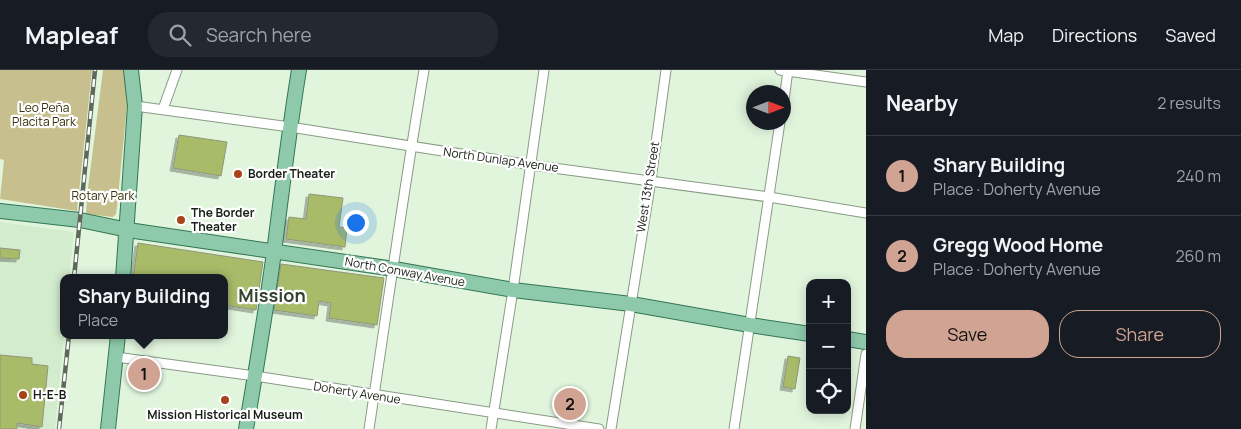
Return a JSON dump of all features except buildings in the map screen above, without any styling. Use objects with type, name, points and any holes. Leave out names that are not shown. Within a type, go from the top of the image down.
[{"type":"main road","points":[[123,274],[128,230],[135,106],[132,70]]},
{"type":"main road","points":[[246,429],[274,251],[299,70]]},
{"type":"main road","name":"North Conway Avenue","points":[[0,211],[80,220],[128,230],[394,269],[513,290],[632,304],[806,333]]},
{"type":"main road","points":[[108,429],[118,339]]},
{"type":"main road","points":[[851,340],[866,342]]},
{"type":"street","points":[[163,109],[177,70]]},
{"type":"street","points":[[369,429],[394,269],[399,220],[424,70]]},
{"type":"street","points":[[491,429],[544,70]]},
{"type":"street","name":"West 13th Street","points":[[611,429],[651,180],[666,70]]},
{"type":"street","points":[[784,85],[785,70],[866,82]]},
{"type":"street","name":"North Dunlap Avenue","points":[[135,106],[290,127],[531,165],[769,197],[866,213]]},
{"type":"street","points":[[734,429],[779,130]]},
{"type":"street","points":[[855,429],[866,354]]},
{"type":"street","name":"Doherty Avenue","points":[[116,357],[255,376],[599,429]]},
{"type":"shaded area","points":[[0,222],[74,232],[69,274],[60,274],[60,339],[64,339],[55,429],[0,429]]},
{"type":"green space","name":"Leo Peña Placita Park","points":[[0,70],[92,70],[77,211],[0,199],[4,160],[0,159]]},
{"type":"green space","name":"Rotary Park","points":[[103,70],[125,70],[127,106],[117,207],[116,214],[113,217],[86,214]]},
{"type":"railway","points":[[74,274],[95,70]]},
{"type":"railway","points":[[59,429],[69,339]]},
{"type":"place","name":"Border Theater","points":[[238,174]]},
{"type":"place","name":"The Border Theater","points":[[181,220]]},
{"type":"place","name":"Shary Building","points":[[144,374]]},
{"type":"place","name":"H-E-B","points":[[23,395]]},
{"type":"place","name":"Mission Historical Museum","points":[[225,400]]},
{"type":"place","name":"Gregg Wood Home","points":[[570,404]]},
{"type":"district","name":"Mission","points":[[272,296]]}]
